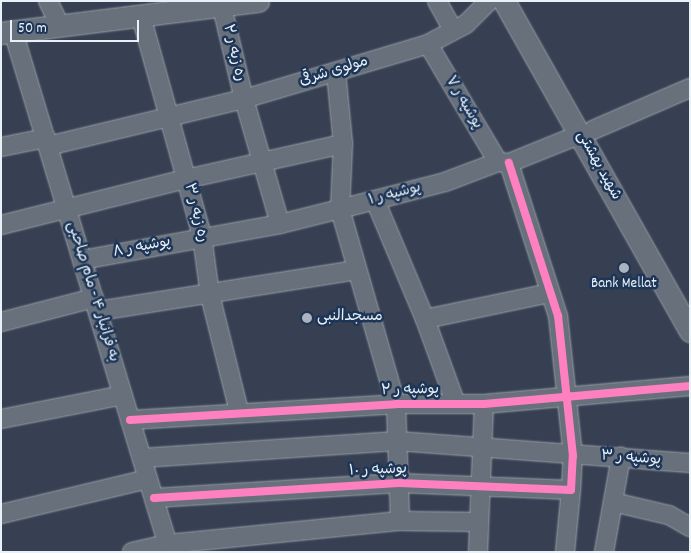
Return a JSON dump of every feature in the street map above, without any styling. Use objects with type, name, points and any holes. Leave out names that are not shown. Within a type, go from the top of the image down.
[{"type":"main road","points":[[7,32],[141,16],[186,6],[222,7],[258,1]]},
{"type":"main road","name":"شهید بهشتی","points":[[504,1],[587,132],[690,307]]},
{"type":"main road","name":"شهید بهشتی","points":[[520,1],[690,331]]},
{"type":"street","points":[[48,1],[60,26]]},
{"type":"street","points":[[436,1],[453,30]]},
{"type":"street","name":"مولوی شرقی","points":[[168,119],[428,44],[466,24],[489,1]]},
{"type":"street","name":"ره زبه ر ۲","points":[[222,7],[244,98],[280,224]]},
{"type":"street","name":"ره زبه ر ۳","points":[[141,16],[168,119],[202,236],[210,295],[239,411]]},
{"type":"street","name":"به فرانبار ۴ - مام صاحبی","points":[[7,32],[47,142],[169,548]]},
{"type":"street","name":"پوشپه ر ۷","points":[[428,44],[504,162],[558,316],[573,456]]},
{"type":"street","points":[[336,72],[343,144],[340,209],[396,404],[400,521]]},
{"type":"street","name":"۱ پوشپه ر","points":[[202,236],[280,224],[445,182],[587,132],[690,88]]},
{"type":"street","points":[[1,147],[47,142],[168,119]]},
{"type":"street","points":[[1,226],[186,178],[343,144]]},
{"type":"street","points":[[375,200],[426,318],[456,404]]},
{"type":"street","name":"پوشپە ر ۸","points":[[82,260],[202,236]]},
{"type":"street","points":[[1,322],[96,305],[210,295],[357,270]]},
{"type":"street","points":[[426,318],[550,293]]},
{"type":"street","name":"پوشپه ر ۲","points":[[130,420],[239,411],[396,404],[484,404],[690,386]]},
{"type":"street","points":[[1,419],[123,395]]},
{"type":"street","points":[[478,552],[484,404]]},
{"type":"street","name":"پوشپه ر ۳","points":[[142,458],[397,441],[481,445],[573,456],[621,457],[690,464]]},
{"type":"street","points":[[565,552],[573,456]]},
{"type":"street","points":[[604,552],[621,457]]},
{"type":"street","points":[[1,514],[148,479]]},
{"type":"street","name":"پوشپه ر ۱۰","points":[[154,498],[399,483],[571,490]]},
{"type":"street","points":[[613,502],[669,515],[690,527]]},
{"type":"street","points":[[132,552],[400,521],[479,522]]},
{"type":"cycle path","points":[[154,498],[399,483],[571,490],[573,456],[558,316],[509,163]]},
{"type":"cycle path","points":[[130,420],[396,404],[484,404],[690,386]]},
{"type":"place","name":"Bank Mellat","points":[[624,268]]},
{"type":"place","name":"مسجدالنبی","points":[[307,318]]}]
